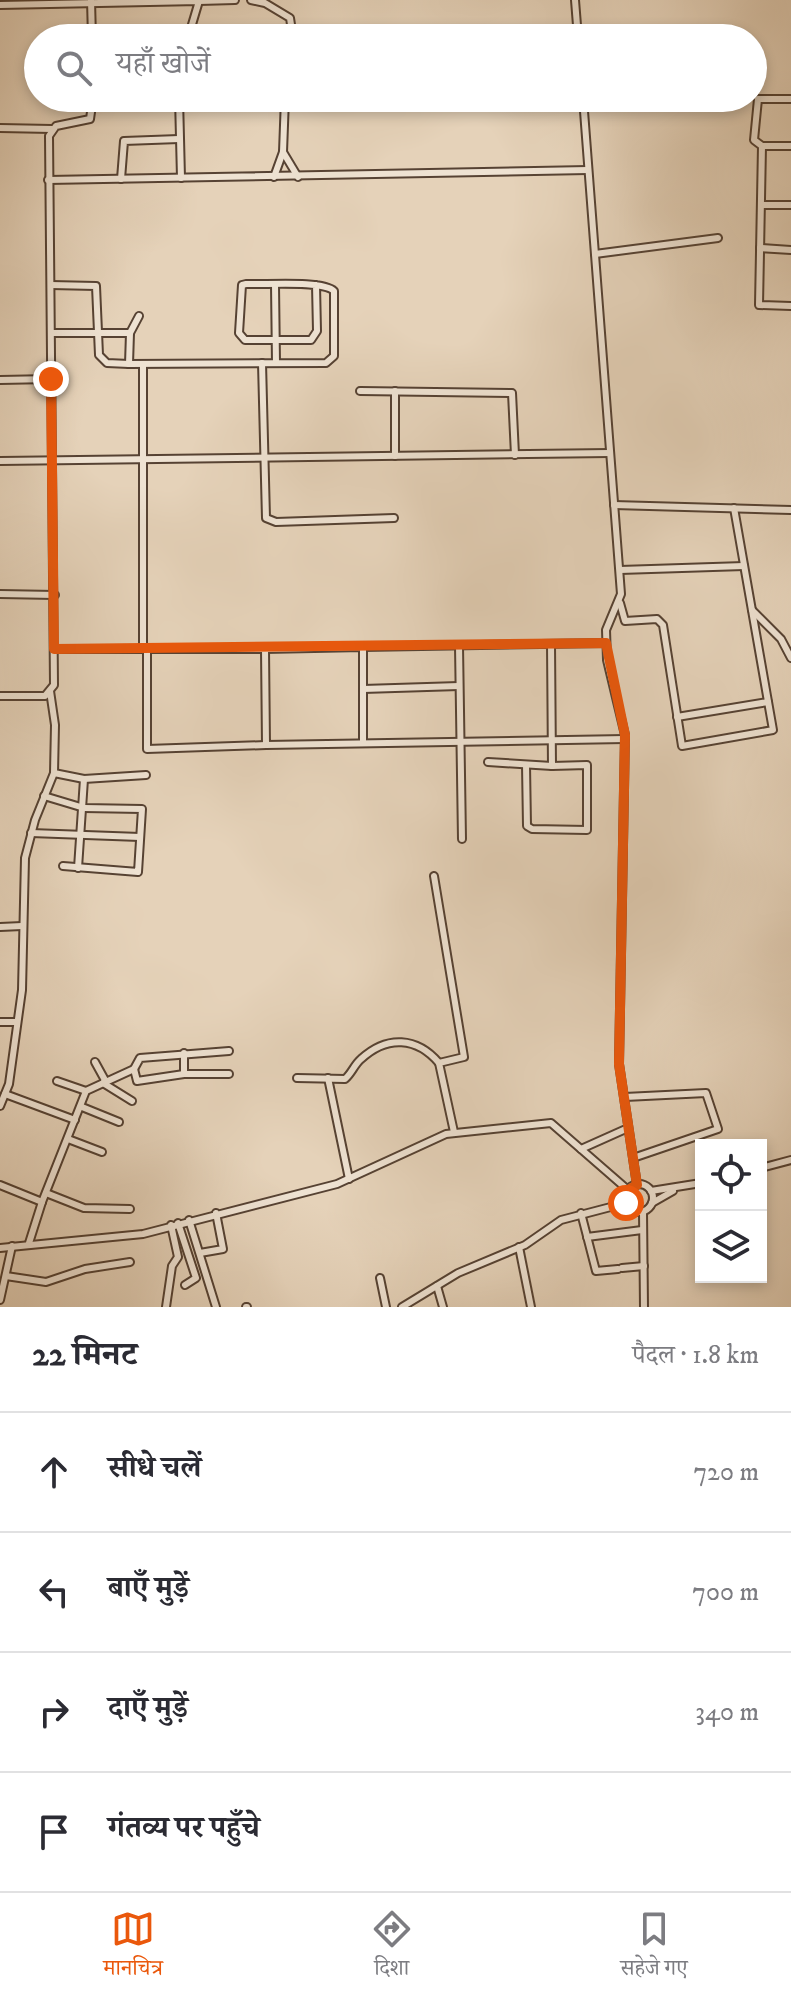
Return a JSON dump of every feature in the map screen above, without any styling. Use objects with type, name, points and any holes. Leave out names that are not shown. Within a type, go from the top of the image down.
[{"type":"street","points":[[0,5],[235,0]]},
{"type":"street","points":[[251,0],[265,3],[290,18],[291,24]]},
{"type":"street","points":[[575,0],[577,24]]},
{"type":"street","points":[[192,24],[199,1]]},
{"type":"street","points":[[91,2],[92,24]]},
{"type":"street","points":[[767,99],[791,99]]},
{"type":"street","points":[[0,128],[52,129],[90,119],[91,112]]},
{"type":"street","points":[[179,112],[181,178]]},
{"type":"street","points":[[274,177],[283,152],[284,112]]},
{"type":"street","points":[[584,112],[620,570],[620,603],[625,621],[657,619],[663,625],[682,746],[773,730],[734,508]]},
{"type":"street","points":[[757,112],[754,140],[762,146],[791,146]]},
{"type":"street","points":[[0,696],[45,696],[54,685],[54,460],[48,180],[52,129]]},
{"type":"street","points":[[121,179],[124,141],[179,139]]},
{"type":"street","points":[[762,146],[759,305],[791,306]]},
{"type":"street","points":[[283,152],[298,177]]},
{"type":"street","points":[[48,180],[588,170]]},
{"type":"street","points":[[762,205],[791,205]]},
{"type":"street","points":[[595,254],[718,238]]},
{"type":"street","points":[[760,248],[791,250]]},
{"type":"street","points":[[51,285],[96,286],[99,355],[103,362],[129,364],[331,360],[334,291],[331,287],[316,285],[242,285],[239,333],[245,340],[311,340],[316,336],[316,285]]},
{"type":"street","points":[[275,285],[276,363]]},
{"type":"street","points":[[129,364],[130,333],[139,316]]},
{"type":"street","points":[[52,333],[130,333]]},
{"type":"street","points":[[262,363],[264,514],[270,521],[394,518]]},
{"type":"street","points":[[143,364],[147,749],[363,742],[625,739]]},
{"type":"street","points":[[0,380],[51,379]]},
{"type":"street","points":[[360,391],[512,393],[515,455]]},
{"type":"street","points":[[395,391],[395,456]]},
{"type":"street","points":[[0,461],[610,453]]},
{"type":"street","points":[[614,505],[791,510]]},
{"type":"street","points":[[620,570],[744,566]]},
{"type":"street","points":[[0,594],[55,595]]},
{"type":"street","points":[[620,603],[607,621],[606,643],[625,739],[619,1064],[637,1185]]},
{"type":"street","points":[[752,610],[781,639],[791,658]]},
{"type":"street","points":[[54,649],[606,643]]},
{"type":"street","points":[[551,644],[552,766]]},
{"type":"street","points":[[459,646],[462,839]]},
{"type":"street","points":[[363,647],[363,742]]},
{"type":"street","points":[[265,649],[266,745]]},
{"type":"street","points":[[363,689],[459,686]]},
{"type":"street","points":[[0,1104],[5,1094],[22,990],[25,858],[54,773],[55,725],[50,691]]},
{"type":"street","points":[[677,717],[768,702]]},
{"type":"street","points":[[488,762],[587,765],[587,830],[532,829],[527,826],[526,765]]},
{"type":"street","points":[[54,773],[84,779],[146,775]]},
{"type":"street","points":[[78,868],[84,779]]},
{"type":"street","points":[[44,796],[84,808],[142,809],[138,872],[63,866]]},
{"type":"street","points":[[31,833],[140,837]]},
{"type":"street","points":[[434,876],[464,1057],[439,1063]]},
{"type":"street","points":[[0,927],[22,926]]},
{"type":"street","points":[[0,1022],[15,1022]]},
{"type":"street","points":[[297,1078],[345,1079],[372,1052],[403,1042],[424,1047],[439,1063],[454,1132]]},
{"type":"street","points":[[57,1081],[86,1091],[134,1069],[140,1058],[229,1051]]},
{"type":"street","points":[[184,1053],[184,1074]]},
{"type":"street","points":[[95,1062],[105,1082],[132,1101]]},
{"type":"street","points":[[134,1069],[137,1081],[184,1074],[229,1074]]},
{"type":"street","points":[[328,1078],[349,1179]]},
{"type":"street","points":[[29,1243],[86,1091]]},
{"type":"street","points":[[625,1097],[706,1093],[718,1129],[633,1158]]},
{"type":"street","points":[[5,1094],[75,1120]]},
{"type":"street","points":[[82,1107],[119,1122]]},
{"type":"street","points":[[0,1248],[143,1234],[349,1179],[454,1132],[551,1123],[628,1190]]},
{"type":"street","points":[[581,1149],[628,1128]]},
{"type":"street","points":[[68,1139],[102,1152]]},
{"type":"street","points":[[767,1166],[791,1160]]},
{"type":"street","points":[[637,1185],[651,1191],[695,1184]]},
{"type":"street","points":[[0,1185],[42,1202]]},
{"type":"street","points":[[628,1190],[637,1185]]},
{"type":"street","points":[[644,1307],[643,1212],[676,1189]]},
{"type":"street","points":[[626,1203],[628,1190]]},
{"type":"street","points":[[651,1191],[652,1203]]},
{"type":"street","points":[[46,1193],[84,1208],[130,1209]]},
{"type":"street","points":[[626,1203],[634,1212],[643,1212]]},
{"type":"street","points":[[402,1307],[437,1286],[519,1247],[561,1220],[626,1203]]},
{"type":"street","points":[[200,1253],[223,1249],[216,1213]]},
{"type":"street","points":[[581,1213],[597,1273],[644,1266]]},
{"type":"street","points":[[189,1220],[216,1307]]},
{"type":"street","points":[[175,1224],[196,1278],[185,1285]]},
{"type":"street","points":[[166,1307],[172,1266],[178,1257],[175,1224]]},
{"type":"street","points":[[587,1237],[642,1230]]},
{"type":"street","points":[[0,1300],[12,1246]]},
{"type":"street","points":[[519,1247],[531,1307]]},
{"type":"street","points":[[6,1276],[46,1282],[85,1269],[130,1262]]},
{"type":"street","points":[[380,1278],[386,1307]]},
{"type":"street","points":[[437,1286],[443,1307]]},
{"type":"route","points":[[51,379],[54,649],[606,643],[607,660],[625,735],[619,1064],[637,1185],[628,1190],[626,1203]]}]
